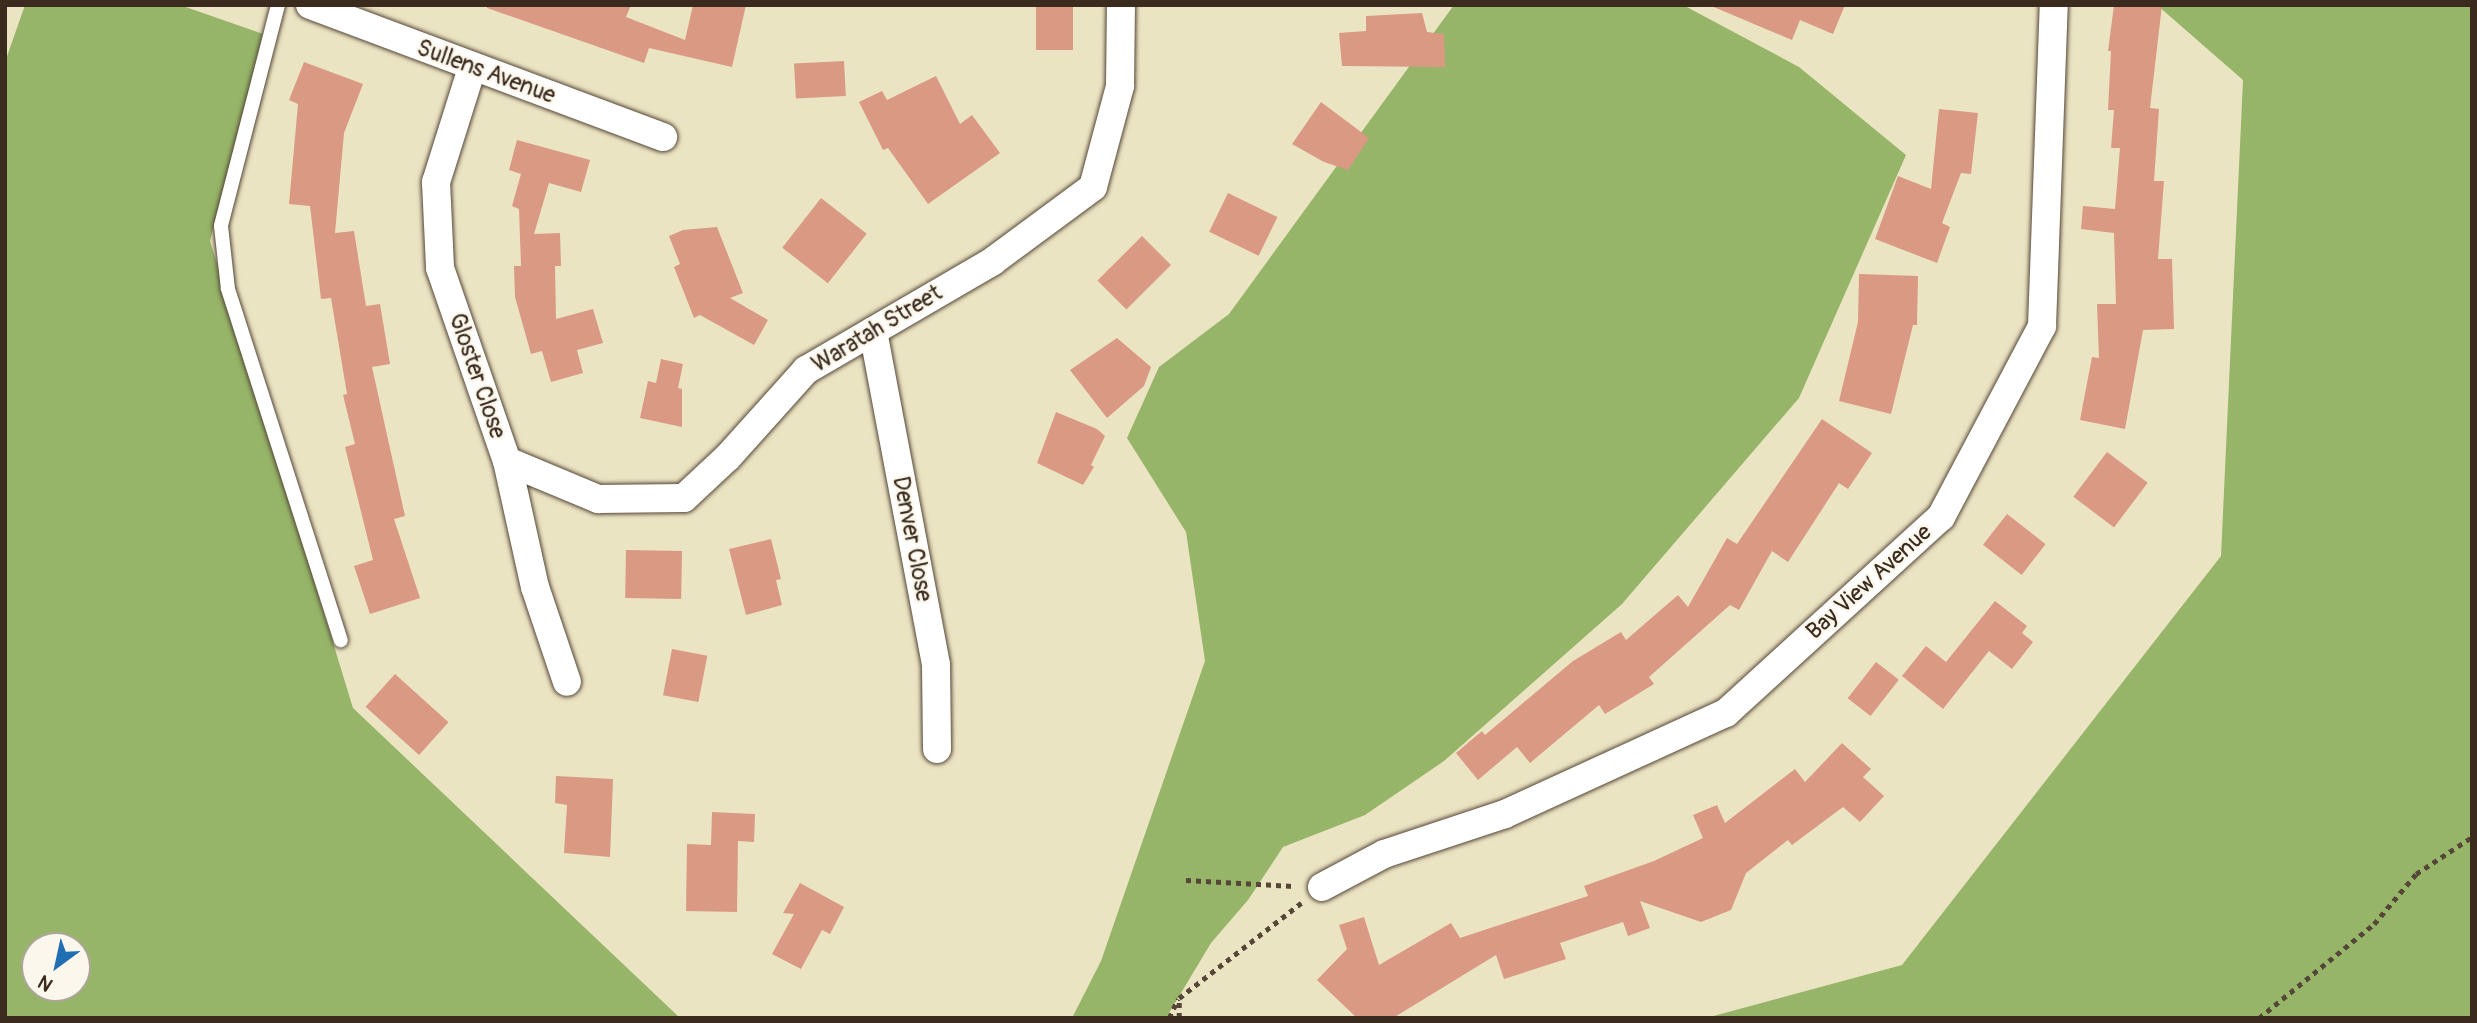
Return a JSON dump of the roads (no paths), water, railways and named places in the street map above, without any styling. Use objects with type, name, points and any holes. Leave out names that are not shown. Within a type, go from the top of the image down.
[{"type":"street","name":"Sullens Avenue","points":[[310,5],[472,68],[663,137]]},
{"type":"street","name":"Waratah Street","points":[[507,461],[598,499],[684,498],[727,457],[806,370],[993,261],[1093,187],[1120,86],[1121,5]]},
{"type":"street","name":"Bay View Avenue","points":[[1322,887],[1384,854],[1505,814],[1726,713],[1941,517],[2042,326],[2054,5]]},
{"type":"street","name":"Gloster Close","points":[[472,68],[436,182],[440,268],[507,461],[535,587],[567,682]]},
{"type":"street","name":"Denver Close","points":[[873,331],[936,665],[937,749]]},
{"type":"lane","points":[[278,5],[221,226],[228,289],[341,640]]}]
